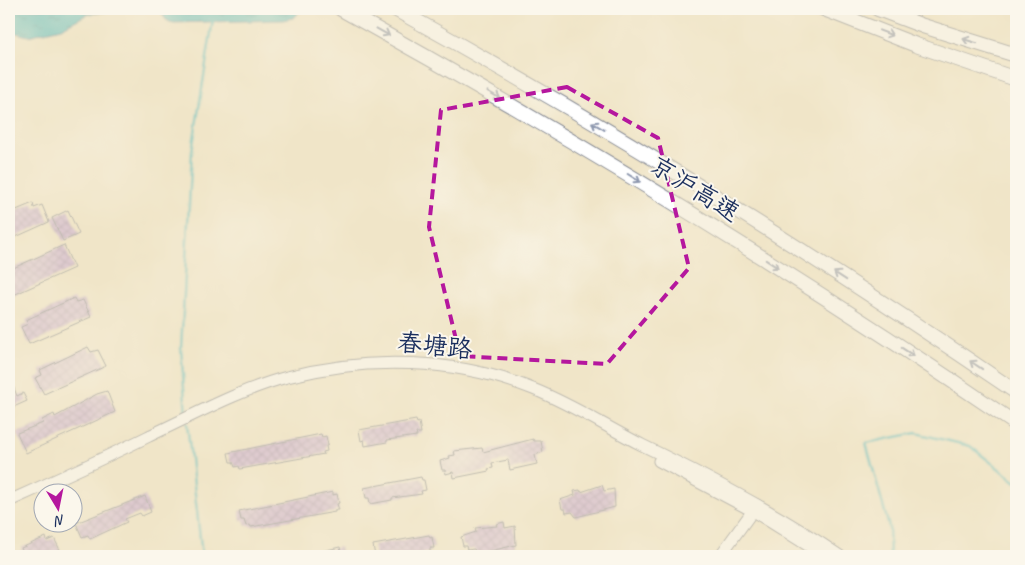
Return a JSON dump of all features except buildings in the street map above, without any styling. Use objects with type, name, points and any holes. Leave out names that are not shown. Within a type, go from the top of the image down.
[{"type":"highway","name":"京沪高速","points":[[341,9],[619,168],[741,244],[1016,424]]},
{"type":"highway","name":"京沪高速","points":[[395,9],[466,48],[756,222],[1016,392]]},
{"type":"highway","points":[[824,9],[916,45],[1016,79]]},
{"type":"highway","points":[[878,9],[923,26],[1016,56]]},
{"type":"street","name":"春塘路","points":[[9,501],[246,396],[288,382],[330,373],[408,367],[453,372],[518,388],[550,401],[755,508],[840,556]]},
{"type":"street","name":"春塘路","points":[[9,508],[170,429]]},
{"type":"street","name":"春塘路","points":[[755,508],[825,556]]},
{"type":"street","points":[[720,556],[755,508]]},
{"type":"highlighted area","points":[[567,87],[658,138],[689,268],[607,364],[460,356],[429,227],[441,110]]},
{"type":"water","points":[[9,9],[123,9],[86,15],[61,28],[28,36],[9,31]]},
{"type":"water","points":[[159,9],[298,9],[298,14],[293,18],[283,20],[172,23],[166,20]]},
{"type":"waterway","points":[[186,415],[181,348],[192,151],[213,20]]},
{"type":"waterway","points":[[187,423],[202,556]]},
{"type":"waterway","points":[[890,556],[889,527],[866,443],[916,433],[970,446],[1016,482]]}]
